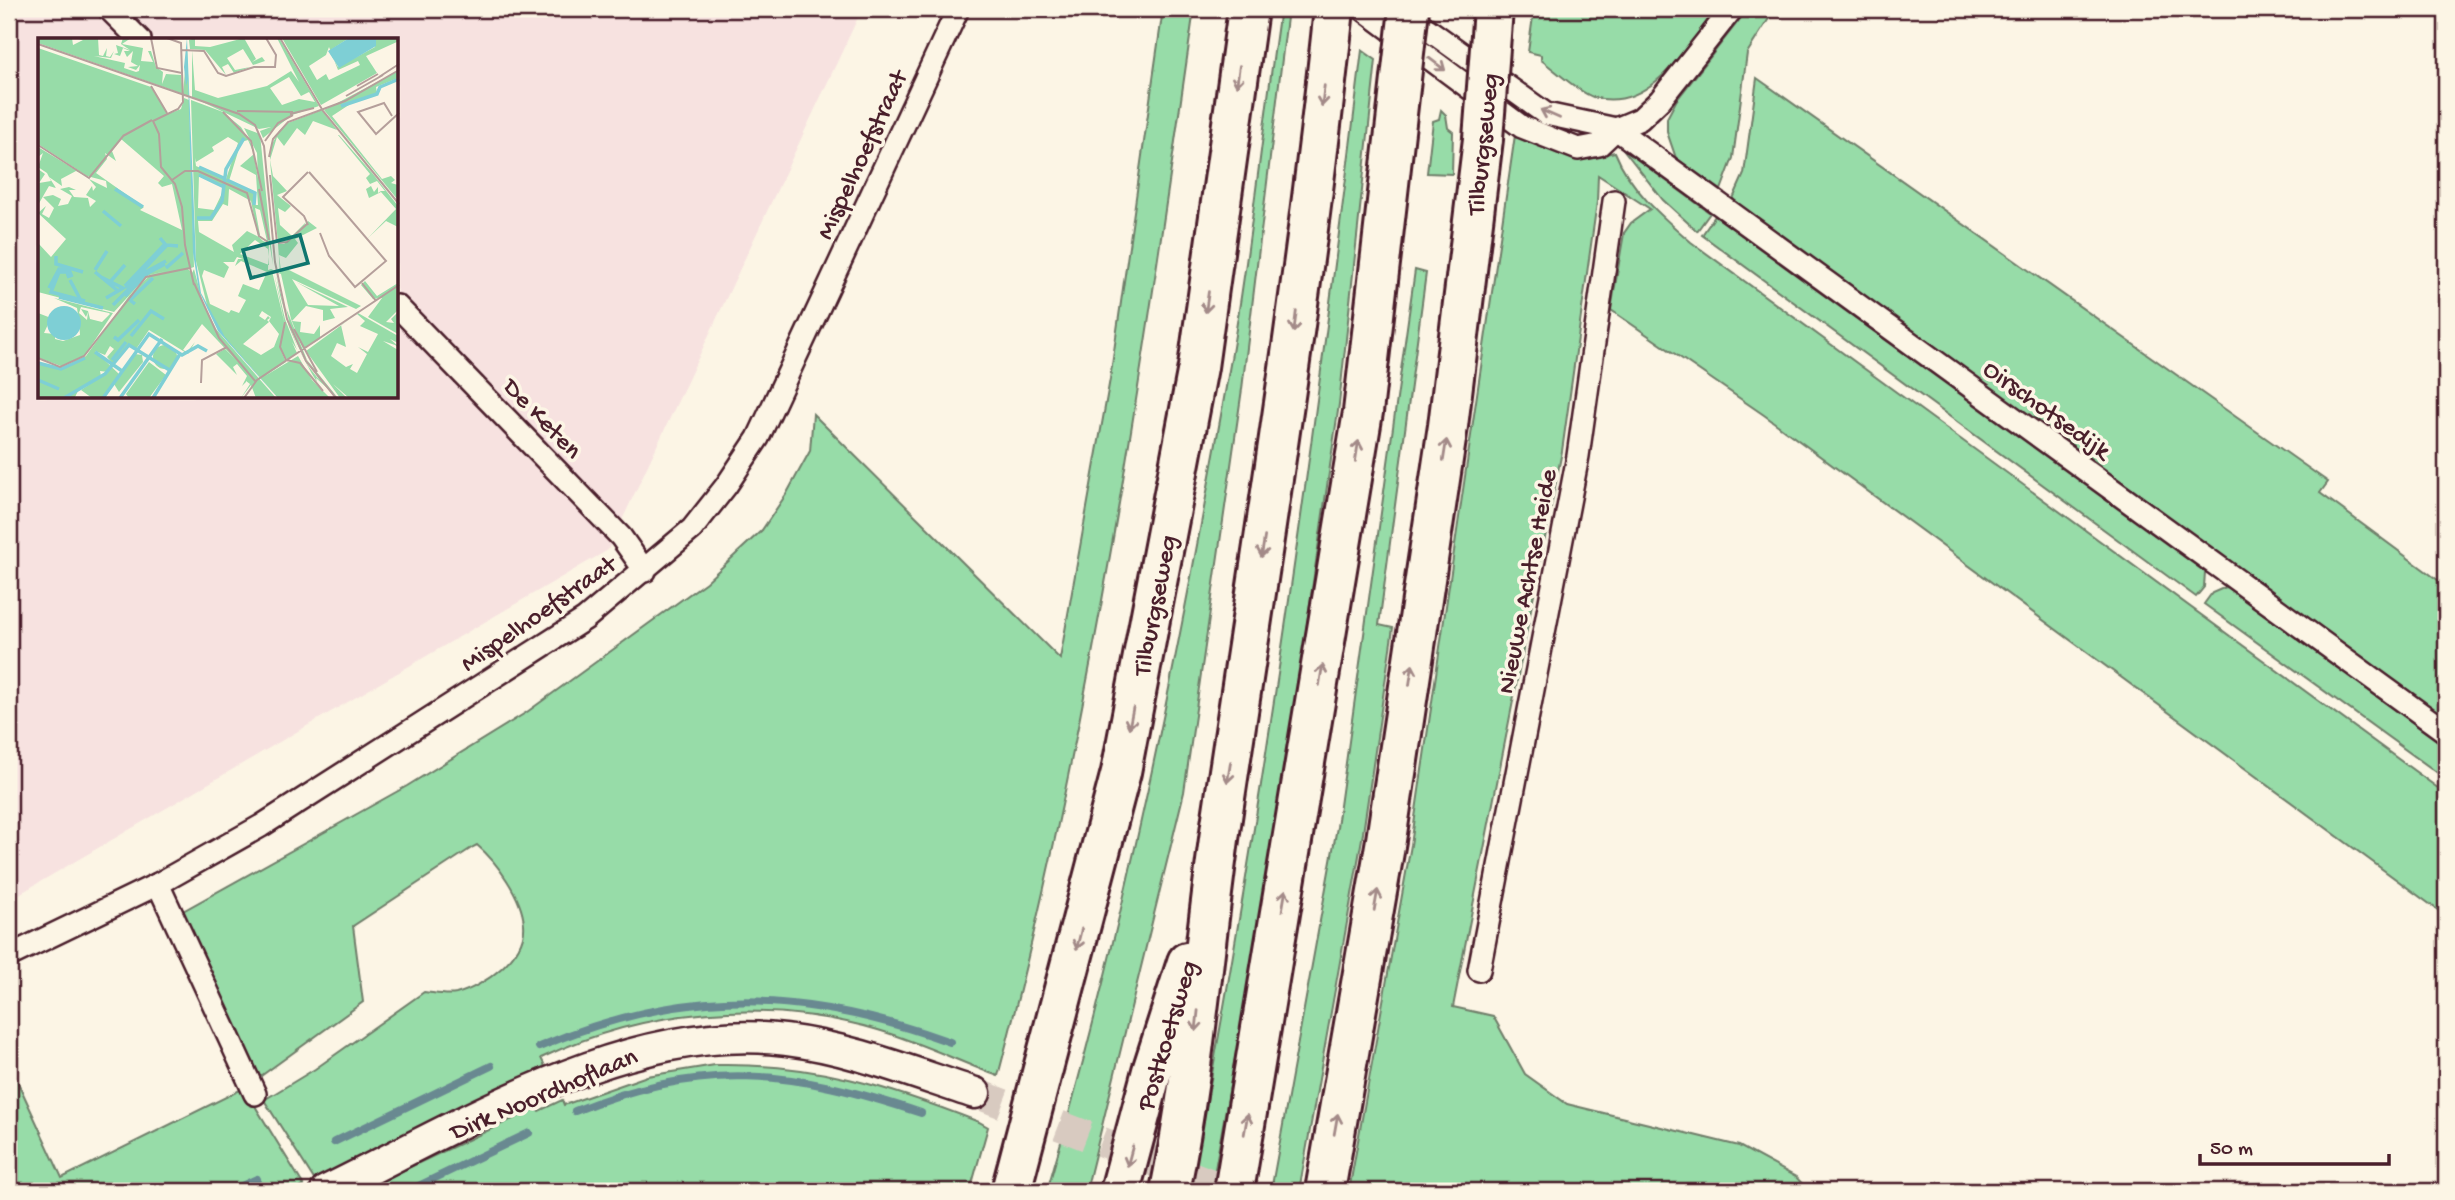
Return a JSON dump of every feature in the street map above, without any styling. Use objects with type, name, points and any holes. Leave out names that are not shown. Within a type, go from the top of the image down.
[{"type":"highway","name":"Tilburgseweg","points":[[1011,1191],[1038,1101],[1121,772],[1198,368],[1248,9]]},
{"type":"highway","points":[[1234,1191],[1363,412],[1409,9]]},
{"type":"highway","name":"Tilburgseweg","points":[[1325,1191],[1386,840],[1446,440],[1483,139],[1493,9]]},
{"type":"highway","points":[[1170,1191],[1191,1079],[1213,880],[1343,15]]},
{"type":"highway","name":"Postkoetsweg","points":[[1120,1191],[1152,1071],[1213,880]]},
{"type":"street","points":[[110,9],[138,38]]},
{"type":"street","name":"Mispelhoefstraat","points":[[9,956],[158,884],[261,826],[585,619],[692,529],[726,486],[758,438],[958,9]]},
{"type":"street","name":"Oirschotsedijk","points":[[1399,9],[1546,114],[1616,129],[2446,732]]},
{"type":"street","points":[[1343,15],[1522,127],[1578,149],[1599,145],[1616,129],[1640,119],[1660,100],[1731,9]]},
{"type":"street","name":"Nieuwe Achtse Heide","points":[[1479,970],[1578,456],[1614,201]]},
{"type":"street","name":"De Keten","points":[[399,308],[621,537],[645,571]]},
{"type":"street","points":[[158,884],[255,1094]]},
{"type":"street","name":"Dirk Noordhoflaan","points":[[326,1191],[523,1095],[595,1065],[652,1047],[729,1037],[786,1040],[851,1052],[975,1093]]},
{"type":"shaded area","points":[[9,9],[862,9],[608,550],[9,900]]},
{"type":"green space","points":[[1163,9],[1194,9],[1155,278],[1112,545],[1061,812],[998,1076],[893,1035],[836,1020],[750,1012],[707,1013],[665,1019],[622,1028],[541,1058],[545,1066],[315,1181],[264,1100],[315,1069],[424,992],[456,994],[479,984],[502,968],[519,947],[523,936],[522,914],[514,892],[500,870],[477,845],[353,926],[363,1002],[254,1081],[181,915],[183,911],[407,786],[527,712],[706,582],[762,530],[787,493],[810,451],[813,414],[1060,659],[1110,379]]},
{"type":"green space","points":[[1280,9],[1288,9],[1242,389],[1184,792],[1086,1191],[1047,1191],[1075,1092],[1125,892],[1189,590],[1234,340]]},
{"type":"green space","points":[[1534,9],[1716,9],[1665,73],[1650,86],[1614,100],[1587,95],[1541,60],[1541,55],[1528,52]]},
{"type":"green space","points":[[1748,9],[1775,9],[1747,53],[1733,158],[1721,190],[1676,158],[1667,132],[1667,118],[1676,101]]},
{"type":"green space","points":[[1362,50],[1376,60],[1339,404],[1279,816],[1211,1191],[1190,1191],[1241,907],[1286,622]]},
{"type":"green space","points":[[1757,78],[2328,482],[2320,493],[2446,586],[2446,720],[1732,201],[1744,174]]},
{"type":"green space","points":[[1441,110],[1446,115],[1448,128],[1453,132],[1452,174],[1427,173],[1433,121],[1439,119]]},
{"type":"green space","points":[[1515,135],[1564,156],[1592,157],[1615,152],[1638,190],[1691,242],[2446,794],[2446,916],[1764,415],[1611,310],[1624,233],[1631,223],[1650,209],[1598,175],[1597,202],[1562,451],[1453,1007],[1493,1016],[1525,1074],[1567,1104],[1739,1146],[1796,1177],[1809,1191],[1349,1191],[1411,845]]},
{"type":"green space","points":[[1623,149],[1710,213],[1697,231],[1663,200]]},
{"type":"green space","points":[[1715,216],[2205,572],[2204,587],[2196,597],[1702,235]]},
{"type":"green space","points":[[1415,270],[1426,273],[1379,625],[1393,628],[1363,833],[1299,1191],[1271,1191],[1337,827]]},
{"type":"green space","points":[[2226,587],[2446,747],[2446,779],[2204,604],[2212,593]]},
{"type":"green space","points":[[9,1063],[62,1178],[244,1088],[304,1186],[293,1191],[9,1191]]},
{"type":"green space","points":[[715,1065],[786,1068],[850,1079],[979,1122],[988,1127],[970,1191],[359,1191],[534,1109],[539,1111],[562,1100],[564,1105],[647,1076]]},
{"type":"waterway","points":[[539,1047],[592,1027],[644,1013],[694,1004],[744,1001],[794,1004],[844,1012],[896,1024],[950,1042]]},
{"type":"waterway","points":[[334,1142],[491,1066]]},
{"type":"waterway","points":[[575,1111],[621,1094],[665,1083],[707,1077],[748,1076],[831,1087],[921,1113]]},
{"type":"waterway","points":[[408,1191],[529,1133]]},
{"type":"waterway","points":[[231,1191],[257,1179]]},
{"type":"tunnel","points":[[975,1093],[1230,1191]]}]
